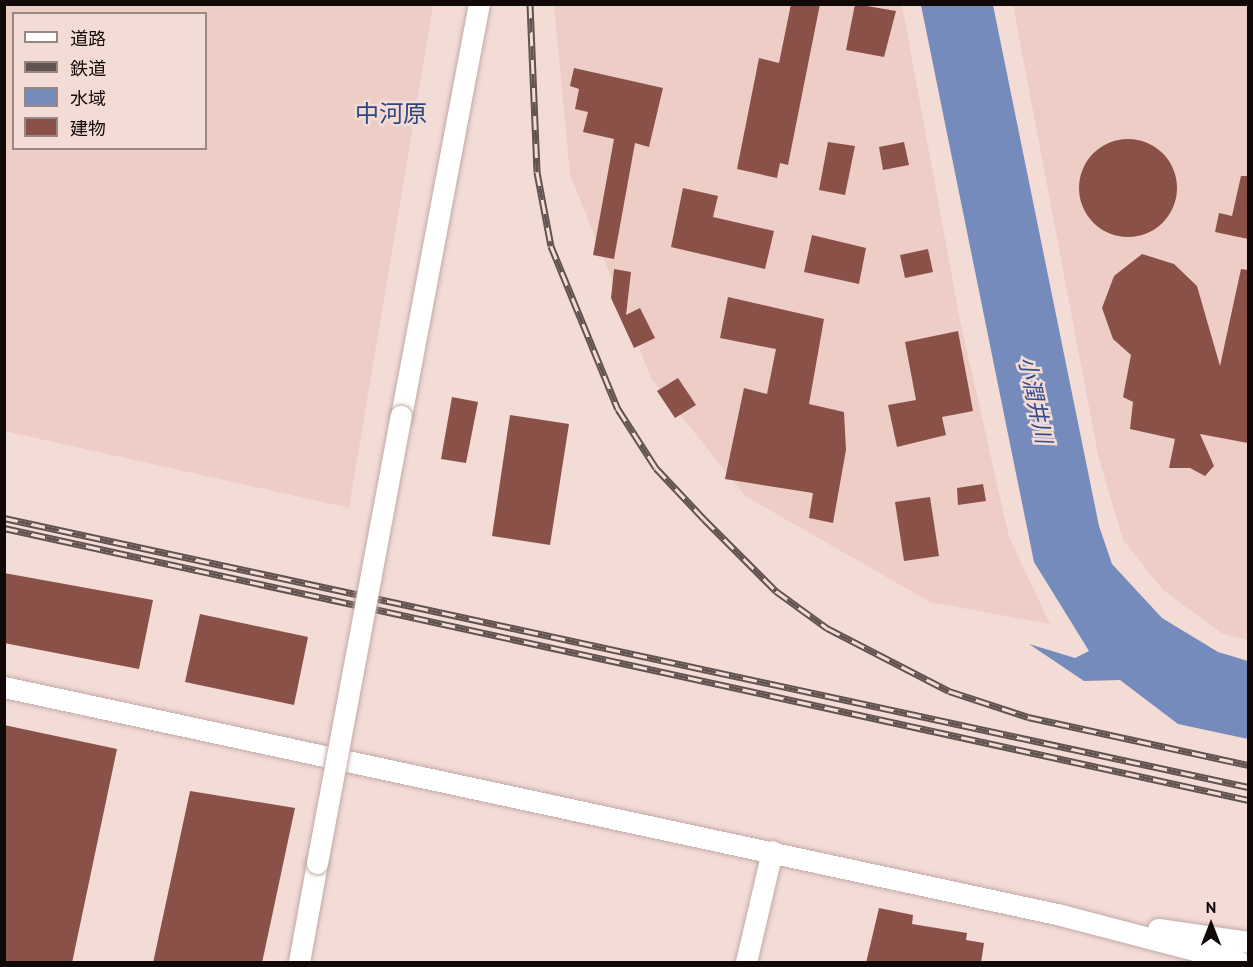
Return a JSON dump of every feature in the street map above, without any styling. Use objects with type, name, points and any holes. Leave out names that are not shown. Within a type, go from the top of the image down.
[{"type":"street","points":[[299,963],[479,4]]},
{"type":"street","points":[[4,687],[1057,914],[1240,963]]},
{"type":"street","points":[[746,963],[772,851]]},
{"type":"street","points":[[1057,914],[1248,942]]},
{"type":"shaded area","points":[[5,4],[433,5],[349,508],[5,431]]},
{"type":"shaded area","points":[[554,5],[902,5],[960,320],[1009,537],[1050,624],[930,602],[745,496],[651,378],[570,174]]},
{"type":"shaded area","points":[[1013,5],[1248,5],[1248,640],[1223,634],[1163,590],[1123,540],[1098,455]]},
{"type":"water","name":"小潤井川","points":[[921,5],[993,5],[1099,526],[1112,564],[1162,618],[1218,652],[1248,661],[1248,739],[1178,724],[1120,680],[1084,681],[1029,644],[1075,658],[1089,651],[1034,562]]},
{"type":"building","points":[[791,4],[820,4],[788,165],[780,163],[777,178],[737,169],[759,58],[779,63]]},
{"type":"building","points":[[855,4],[896,11],[884,57],[846,50]]},
{"type":"building","points":[[574,68],[663,88],[649,147],[635,143],[614,259],[593,255],[614,139],[583,132],[588,112],[575,109],[579,89],[570,86]]},
{"type":"building","points":[[1128,139],[1147,143],[1163,153],[1173,169],[1177,188],[1173,207],[1163,223],[1147,233],[1128,237],[1109,233],[1093,223],[1083,207],[1079,188],[1083,169],[1093,153],[1109,143]]},
{"type":"building","points":[[828,142],[855,146],[845,195],[819,190]]},
{"type":"building","points":[[904,142],[909,165],[883,170],[879,147]]},
{"type":"building","points":[[1241,176],[1248,176],[1248,239],[1215,232],[1219,213],[1232,216]]},
{"type":"building","points":[[683,188],[718,196],[713,217],[774,231],[765,269],[671,247]]},
{"type":"building","points":[[812,235],[866,248],[859,284],[804,272]]},
{"type":"building","points":[[928,249],[933,272],[905,278],[900,255]]},
{"type":"building","points":[[1142,254],[1174,264],[1197,286],[1220,366],[1241,269],[1248,270],[1248,443],[1200,434],[1214,466],[1205,476],[1190,468],[1169,468],[1175,439],[1130,429],[1133,402],[1123,397],[1131,355],[1113,339],[1102,308],[1114,276]]},
{"type":"building","points":[[614,269],[631,272],[626,315],[640,308],[655,338],[634,348],[611,298]]},
{"type":"building","points":[[728,297],[824,319],[809,404],[844,412],[846,450],[833,523],[809,518],[813,493],[725,479],[744,388],[767,394],[776,349],[720,338]]},
{"type":"building","points":[[958,331],[973,411],[942,417],[946,435],[897,447],[888,405],[916,400],[905,342]]},
{"type":"building","points":[[678,378],[696,405],[675,418],[657,391]]},
{"type":"building","points":[[452,397],[478,402],[466,463],[441,459]]},
{"type":"building","points":[[510,415],[569,424],[550,545],[492,536]]},
{"type":"building","points":[[983,484],[986,501],[958,505],[957,488]]},
{"type":"building","points":[[930,497],[939,556],[904,561],[895,502]]},
{"type":"building","points":[[4,573],[153,600],[139,669],[4,643]]},
{"type":"building","points":[[200,614],[308,637],[294,705],[185,682]]},
{"type":"building","points":[[4,725],[117,749],[72,963],[4,963]]},
{"type":"building","points":[[190,791],[295,808],[262,963],[153,963]]},
{"type":"building","points":[[879,908],[913,915],[912,924],[967,933],[966,940],[984,943],[981,963],[866,963]]},
{"type":"railway","points":[[530,4],[537,172],[551,246],[618,409],[656,468],[704,519],[776,591],[827,628],[949,691],[1028,717],[1248,765]]},
{"type":"railway","points":[[4,518],[1248,787]]},
{"type":"railway","points":[[4,528],[1248,800]]},
{"type":"district","name":"中河原","points":[[391,114]]}]
